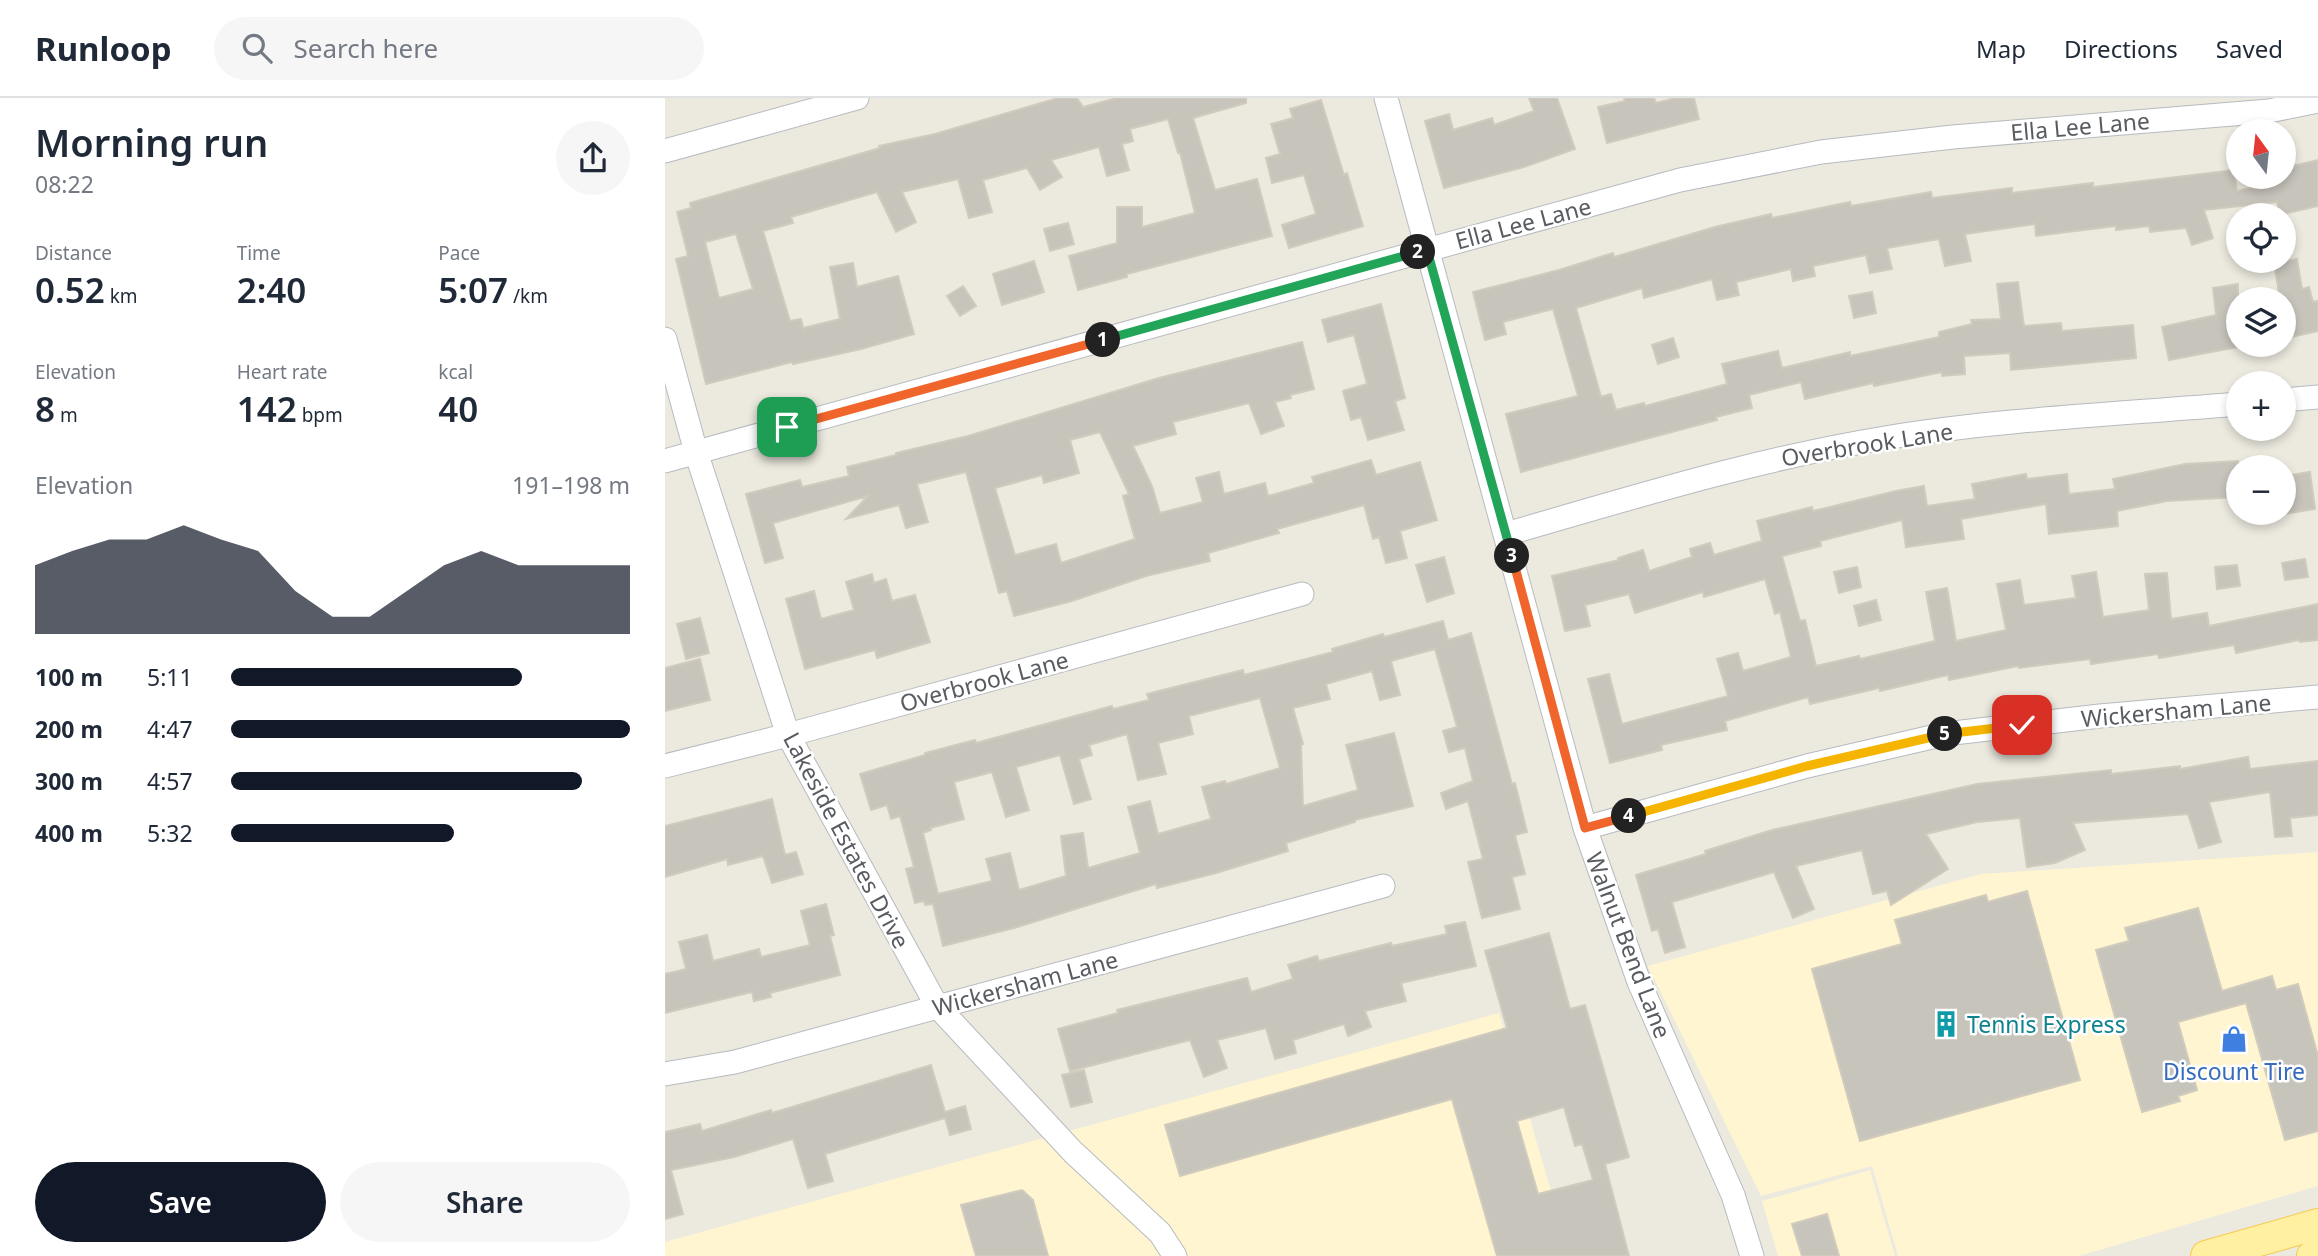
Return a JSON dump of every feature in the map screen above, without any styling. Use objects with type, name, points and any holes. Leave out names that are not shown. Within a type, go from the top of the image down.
[{"type":"main road","points":[[2206,1256],[2318,1224]]},
{"type":"main road","points":[[2312,1256],[2318,1252]]},
{"type":"street","points":[[665,151],[857,98]]},
{"type":"street","name":"Walnut Bend Lane","points":[[1386,98],[1585,828],[1639,982],[1733,1195],[1752,1256]]},
{"type":"street","name":"Ella Lee Lane","points":[[665,461],[1680,180],[1821,152],[1953,137],[2269,111],[2318,101]]},
{"type":"street","name":"Lakeside Estates Drive","points":[[665,339],[696,452],[788,735],[937,1006],[1073,1152],[1160,1233],[1175,1256]]},
{"type":"street","points":[[2296,399],[2318,397]]},
{"type":"street","name":"Overbrook Lane","points":[[1506,534],[1754,464],[1886,438],[2008,422],[2226,405]]},
{"type":"street","name":"Overbrook Lane","points":[[665,766],[788,735],[1302,594]]},
{"type":"street","name":"Wickersham Lane","points":[[1585,828],[1807,766],[1945,734],[2100,716],[2318,698]]},
{"type":"street","name":"Wickersham Lane","points":[[665,1074],[735,1062],[1383,886]]},
{"type":"shaded area","points":[[2318,852],[2318,1186],[2079,1256],[1898,1256],[1872,1166],[1761,1196],[1648,966],[1981,874]]},
{"type":"shaded area","points":[[1499,1013],[1570,1256],[665,1256],[665,1242]]},
{"type":"shaded area","points":[[1870,1170],[1895,1256],[1778,1256],[1762,1201]]},
{"type":"building","points":[[1058,98],[1077,98],[1083,107],[1117,98],[1246,98],[1246,103],[1193,118],[1215,190],[1257,179],[1272,236],[1127,274],[1127,277],[1078,290],[1069,256],[1117,243],[1117,207],[1142,207],[1142,227],[1195,213],[1180,153],[1168,119],[1130,129],[1133,141],[1122,144],[1129,170],[1107,176],[1099,147],[1051,160],[1062,177],[1040,190],[1027,168],[983,180],[992,212],[969,218],[958,179],[902,192],[916,222],[896,232],[877,192],[791,217],[793,223],[763,231],[790,321],[801,319],[803,328],[840,319],[830,267],[853,263],[857,287],[898,276],[914,334],[861,349],[793,364],[792,362],[706,384],[676,259],[688,256],[677,212],[691,208],[690,203],[880,148],[879,146],[935,134]],"holes":[[[736,234],[753,289],[719,298],[705,242]]]},
{"type":"building","points":[[1529,98],[1557,98],[1575,149],[1524,167],[1444,188],[1425,121],[1449,114],[1453,130],[1492,118],[1494,125],[1534,111]]},
{"type":"building","points":[[1624,98],[1654,98],[1656,103],[1676,98],[1694,98],[1699,119],[1607,143],[1598,107],[1625,101]]},
{"type":"building","points":[[1321,100],[1363,226],[1289,248],[1282,225],[1316,214],[1304,175],[1272,183],[1266,158],[1280,154],[1271,124],[1293,118],[1290,109]]},
{"type":"building","points":[[2318,160],[2318,206],[2296,211],[2296,203],[2226,203],[2226,208],[2204,210],[2213,238],[2192,245],[2186,228],[2150,232],[2149,226],[2116,230],[2116,226],[2036,236],[2035,224],[1965,234],[1971,261],[1945,266],[1939,239],[1887,248],[1892,269],[1870,273],[1866,255],[1813,266],[1815,276],[1793,281],[1791,269],[1736,282],[1739,295],[1717,300],[1712,279],[1644,298],[1642,288],[1576,308],[1601,397],[1611,394],[1616,410],[1644,403],[1645,406],[1727,384],[1722,364],[1778,351],[1782,368],[1850,352],[1850,356],[1939,337],[1939,332],[1972,324],[1971,320],[2001,319],[1997,284],[2018,282],[2024,326],[2061,323],[2062,331],[2133,325],[2136,358],[2011,370],[2010,353],[1964,356],[1965,374],[1942,376],[1942,372],[1874,386],[1873,383],[1805,399],[1801,382],[1749,395],[1752,408],[1716,417],[1717,420],[1521,472],[1506,414],[1578,396],[1553,309],[1503,322],[1506,334],[1485,340],[1473,292],[1613,253],[1614,257],[1715,227],[1771,214],[1772,218],[1850,202],[1851,206],[1931,192],[1932,198],[2012,188],[2012,193],[2093,183],[2093,187],[2226,171],[2226,189],[2296,189],[2296,165]]},
{"type":"building","points":[[1068,223],[1074,244],[1050,251],[1044,229]]},
{"type":"building","points":[[2296,259],[2302,289],[2309,287],[2313,302],[2318,301],[2318,331],[2296,336],[2296,287],[2278,287],[2276,273],[2296,273]]},
{"type":"building","points":[[1034,261],[1044,292],[1002,305],[993,274]]},
{"type":"building","points":[[2238,284],[2238,287],[2226,287],[2226,349],[2169,360],[2162,327],[2216,315],[2213,288]]},
{"type":"building","points":[[963,286],[976,306],[960,316],[947,296]]},
{"type":"building","points":[[1872,292],[1876,313],[1854,318],[1849,296]]},
{"type":"building","points":[[1381,304],[1405,398],[1395,401],[1404,430],[1368,440],[1361,417],[1351,420],[1343,391],[1367,384],[1354,335],[1328,342],[1322,320]]},
{"type":"building","points":[[1673,338],[1679,357],[1658,364],[1652,345]]},
{"type":"building","points":[[1302,342],[1314,389],[1275,402],[1284,426],[1261,434],[1249,403],[1173,422],[1176,434],[1133,446],[1152,486],[1160,513],[1203,502],[1196,478],[1219,472],[1224,494],[1265,483],[1268,496],[1314,483],[1312,477],[1371,460],[1376,475],[1420,462],[1437,520],[1400,531],[1407,558],[1386,563],[1379,537],[1373,539],[1364,505],[1277,529],[1279,533],[1208,553],[1210,561],[1146,576],[1072,601],[1014,616],[1007,591],[999,593],[966,472],[917,484],[928,522],[906,528],[899,505],[846,519],[868,496],[773,523],[783,558],[765,563],[746,494],[800,480],[802,487],[849,476],[847,467],[968,436],[1159,378]],"holes":[[[1100,432],[1129,494],[1123,496],[1135,539],[1061,563],[1056,544],[1015,555],[995,488],[1042,475],[1044,483],[1079,473],[1070,440]]]},
{"type":"building","points":[[2226,462],[2226,498],[2167,501],[2117,511],[2118,526],[2049,534],[2046,504],[1961,519],[1964,539],[1906,547],[1902,520],[1820,541],[1821,546],[1782,556],[1800,621],[1805,620],[1816,666],[1859,656],[1860,659],[1935,641],[1926,592],[1947,588],[1956,641],[2006,630],[1997,584],[2020,580],[2024,605],[2076,598],[2072,576],[2096,572],[2103,617],[2149,610],[2145,574],[2167,573],[2171,619],[2207,613],[2209,626],[2318,604],[2318,640],[2299,640],[2236,653],[2234,645],[2159,658],[2158,654],[2091,664],[2090,659],[2018,666],[1949,680],[1948,675],[1810,704],[1808,697],[1725,721],[1727,730],[1661,745],[1662,750],[1610,763],[1588,679],[1609,674],[1622,724],[1728,696],[1717,659],[1738,653],[1743,671],[1791,657],[1780,612],[1775,614],[1765,579],[1704,597],[1703,592],[1635,613],[1629,594],[1585,605],[1590,626],[1565,631],[1552,576],[1619,560],[1618,558],[1643,550],[1649,571],[1692,557],[1690,549],[1710,543],[1714,555],[1762,541],[1757,521],[1812,507],[1813,511],[1924,486],[1927,506],[1975,499],[1972,484],[2026,474],[2027,479],[2067,474],[2069,494],[2115,489],[2113,479],[2185,464]]},
{"type":"building","points":[[2310,472],[2315,509],[2296,512],[2296,474]]},
{"type":"building","points":[[1444,557],[1454,593],[1427,602],[1416,565]]},
{"type":"building","points":[[2305,559],[2308,577],[2285,580],[2282,563]]},
{"type":"building","points":[[2237,565],[2240,586],[2217,589],[2215,567]]},
{"type":"building","points":[[1857,567],[1861,587],[1839,593],[1834,572]]},
{"type":"building","points":[[872,574],[874,583],[886,579],[892,601],[915,595],[930,642],[877,658],[875,650],[805,669],[786,599],[814,591],[821,619],[854,610],[846,582]]},
{"type":"building","points":[[1876,600],[1881,620],[1859,626],[1854,606]]},
{"type":"building","points":[[700,618],[709,653],[686,659],[677,624]]},
{"type":"building","points":[[1443,621],[1448,640],[1471,633],[1527,832],[1515,835],[1525,874],[1512,877],[1520,909],[1482,918],[1468,862],[1483,859],[1468,801],[1446,809],[1441,793],[1473,781],[1465,748],[1449,752],[1443,731],[1457,727],[1435,649],[1391,661],[1400,695],[1380,700],[1372,671],[1326,684],[1330,699],[1293,708],[1303,744],[1303,806],[1358,790],[1346,745],[1394,733],[1413,806],[1355,820],[1286,843],[1288,851],[1216,873],[1157,888],[1156,884],[1014,928],[943,946],[933,904],[925,905],[924,901],[915,903],[906,869],[914,867],[900,816],[891,819],[887,805],[871,810],[860,774],[975,740],[976,743],[1112,706],[1113,709],[1149,700],[1147,694],[1243,670],[1244,675],[1333,652],[1332,649],[1383,634],[1384,637]],"holes":[[[1260,698],[1280,768],[1226,784],[1225,781],[1202,787],[1211,819],[1158,834],[1150,801],[1128,807],[1140,853],[1088,868],[1083,833],[1061,836],[1066,876],[1019,890],[1010,853],[986,859],[992,881],[938,894],[923,833],[931,830],[930,828],[964,819],[954,782],[992,772],[1006,817],[1029,810],[1016,767],[1060,755],[1074,804],[1091,799],[1079,759],[1092,755],[1089,745],[1127,734],[1138,780],[1166,774],[1158,743],[1193,734],[1189,716]]]},
{"type":"building","points":[[700,659],[710,700],[665,711],[665,668]]},
{"type":"building","points":[[2248,757],[2250,769],[2318,761],[2318,815],[2290,818],[2292,836],[2275,837],[2270,792],[2209,802],[2221,842],[2199,848],[2188,814],[2073,823],[2085,850],[2055,863],[2027,867],[2020,818],[1977,822],[1926,834],[1948,869],[1891,905],[1887,891],[1873,894],[1862,850],[1796,866],[1814,909],[1793,918],[1774,872],[1672,902],[1685,947],[1665,953],[1658,929],[1652,931],[1636,875],[1772,830],[1977,784],[2111,770],[2111,774],[2180,766],[2180,769]]},
{"type":"building","points":[[772,799],[785,855],[796,852],[803,874],[772,883],[763,856],[728,865],[727,859],[665,877],[665,826]]},
{"type":"building","name":"Tennis Express","points":[[2027,891],[2080,1080],[1860,1141],[1812,969],[1902,944],[1895,920],[1986,895],[1988,902]]},
{"type":"building","points":[[826,904],[834,935],[830,936],[840,975],[770,993],[771,997],[754,1001],[752,992],[665,1013],[665,974],[686,969],[679,942],[707,935],[713,961],[759,949],[761,957],[810,945],[801,911]]},
{"type":"building","points":[[2198,908],[2222,991],[2272,976],[2276,990],[2298,984],[2318,1056],[2318,1131],[2285,1140],[2246,1003],[2178,1022],[2197,1090],[2178,1096],[2180,1101],[2142,1112],[2096,950],[2129,941],[2125,928]]},
{"type":"building","points":[[1465,922],[1476,966],[1401,983],[1406,1001],[1365,1011],[1371,1027],[1348,1036],[1344,1024],[1293,1040],[1296,1053],[1275,1059],[1266,1028],[1217,1040],[1227,1068],[1204,1077],[1190,1040],[1070,1071],[1058,1029],[1118,1013],[1117,1010],[1247,978],[1251,992],[1293,979],[1288,965],[1317,956],[1319,961],[1391,943],[1392,946],[1447,934],[1445,926]]},
{"type":"building","points":[[1549,933],[1570,1009],[1585,1005],[1629,1157],[1605,1164],[1629,1256],[1497,1256],[1452,1099],[1180,1176],[1165,1125],[1507,1028],[1485,951]],"holes":[[[1564,1107],[1575,1146],[1582,1144],[1593,1180],[1538,1194],[1517,1121]]]},
{"type":"building","points":[[931,1065],[945,1112],[965,1106],[971,1129],[950,1135],[945,1118],[825,1154],[833,1181],[808,1188],[793,1139],[734,1157],[671,1170],[683,1214],[665,1219],[665,1132],[700,1124],[702,1131]]},
{"type":"building","points":[[1084,1070],[1092,1102],[1071,1107],[1062,1075]]},
{"type":"building","points":[[1022,1190],[1033,1200],[1048,1256],[976,1256],[961,1205]]},
{"type":"building","points":[[1827,1214],[1839,1256],[1802,1256],[1792,1224]]},
{"type":"place","name":"Tennis Express","points":[[1946,1024]]},
{"type":"place","name":"Discount Tire","points":[[2234,1039]]},
{"type":"route","points":[[787,427],[1427,250],[1585,828],[1807,766],[1945,734],[2022,725]]}]
